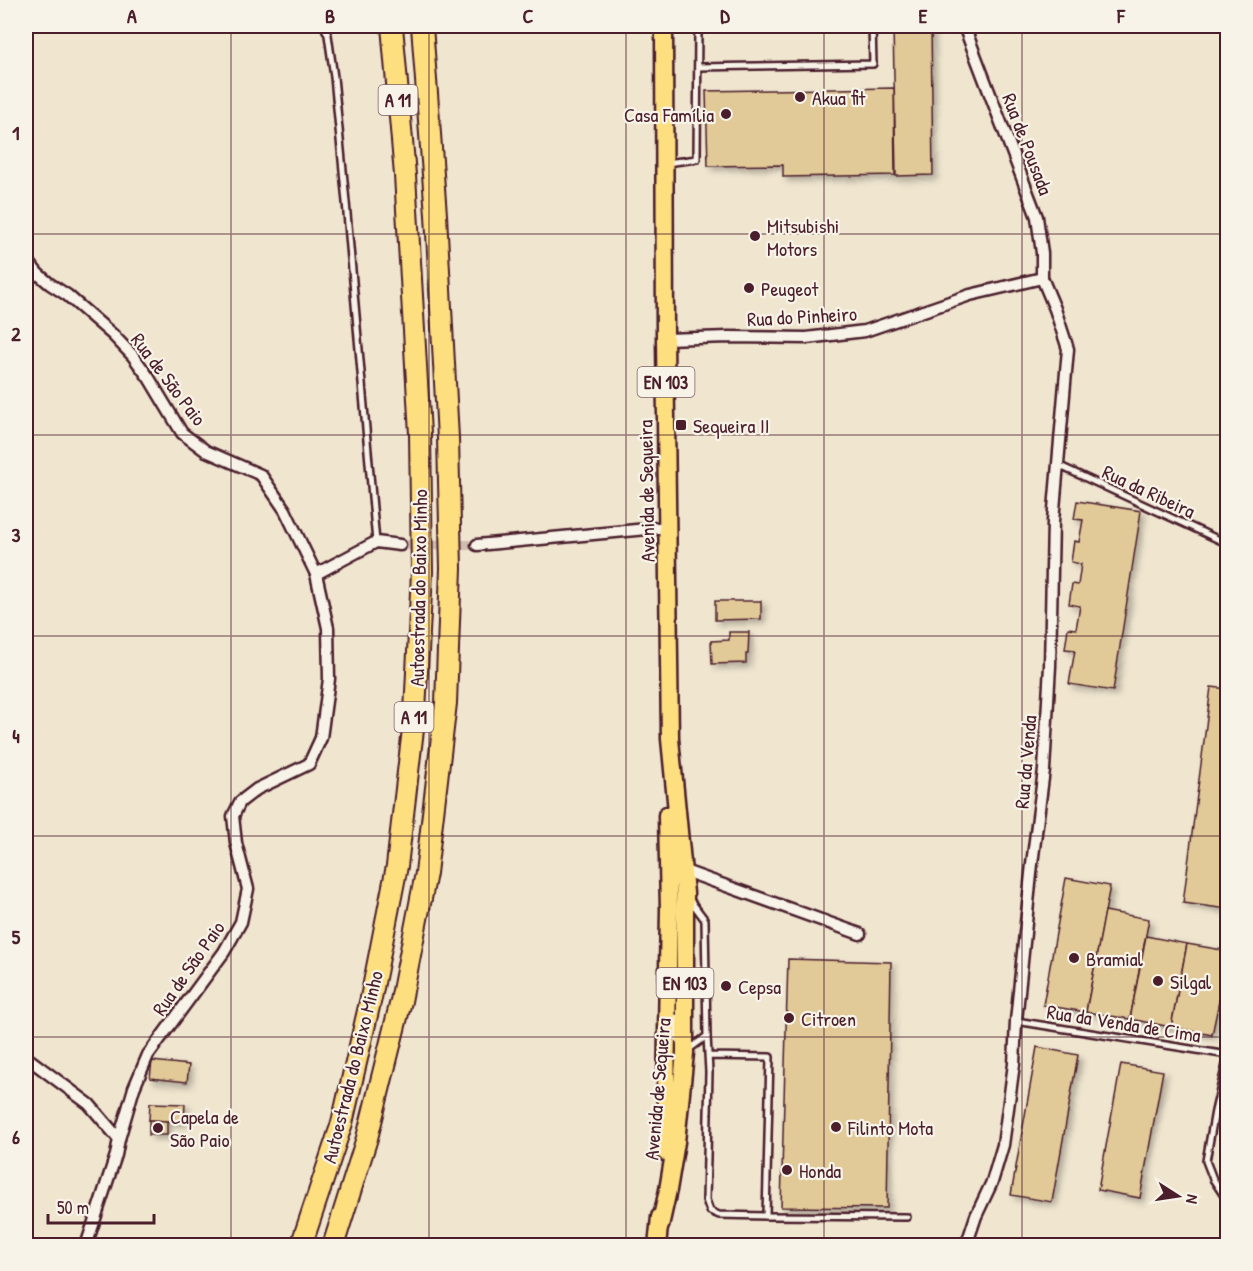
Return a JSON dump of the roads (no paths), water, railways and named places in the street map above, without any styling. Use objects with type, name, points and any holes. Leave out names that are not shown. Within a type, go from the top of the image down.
[{"type":"highway","name":"Autoestrada do Baixo Minho","points":[[301,1245],[342,1123],[371,998],[398,866],[415,712],[422,572],[420,434],[405,175],[392,26]]},
{"type":"highway","name":"Autoestrada do Baixo Minho","points":[[333,1245],[367,1138],[401,1001],[426,873],[446,703],[451,568],[448,438],[422,26]]},
{"type":"main road","name":"Avenida de Sequeira","points":[[657,1245],[669,1190],[676,1142],[685,1053],[688,918],[670,739],[664,26]]},
{"type":"main road","name":"Avenida de Sequeira","points":[[660,1226],[664,1160],[669,953],[666,788],[670,739]]},
{"type":"street","name":"Rua de Pousada","points":[[964,26],[1036,217],[1042,254],[1042,278]]},
{"type":"street","name":"Rua de São Paio","points":[[26,258],[37,273],[67,295],[113,335],[133,356],[182,433],[206,451],[261,475],[285,510],[316,574],[328,628],[329,679],[321,738],[309,764],[257,789],[240,802],[233,816],[236,843],[248,889],[241,922],[224,952],[148,1055],[134,1088],[116,1155],[86,1245]]},
{"type":"street","points":[[26,281],[37,273]]},
{"type":"street","name":"Rua do Pinheiro","points":[[665,339],[806,338],[865,331],[970,295],[1042,278]]},
{"type":"street","name":"Rua da Venda","points":[[966,1245],[976,1216],[992,1182],[1003,1145],[1014,1064],[1016,1021],[1032,864],[1044,770],[1050,666],[1053,521],[1068,349],[1042,278]]},
{"type":"street","points":[[477,545],[668,527]]},
{"type":"street","points":[[316,574],[376,542],[400,545]]},
{"type":"street","points":[[682,870],[860,934]]},
{"type":"street","points":[[26,1057],[89,1104],[119,1139]]},
{"type":"lane","points":[[324,26],[328,35],[334,77],[376,542]]},
{"type":"lane","points":[[665,163],[698,159],[698,26]]},
{"type":"lane","points":[[698,67],[873,64],[872,26]]},
{"type":"lane","name":"Rua da Ribeira","points":[[1058,465],[1227,544]]},
{"type":"lane","points":[[688,918],[705,920],[709,1056],[706,1200],[710,1211],[719,1215],[907,1217]]},
{"type":"lane","points":[[669,953],[674,933]]},
{"type":"lane","points":[[668,984],[675,1011],[676,1036],[685,1053],[707,1036]]},
{"type":"lane","name":"Rua da Venda de Cima","points":[[1016,1021],[1227,1056]]},
{"type":"lane","points":[[709,1056],[770,1057],[766,1216]]},
{"type":"lane","points":[[1227,1056],[1206,1161],[1213,1179],[1227,1202]]},
{"type":"tunnel","points":[[400,545],[477,545]]},
{"type":"place","name":"Akua fit","points":[[800,97]]},
{"type":"place","name":"Casa Família","points":[[726,114]]},
{"type":"place","name":"Mitsubishi Motors","points":[[755,236]]},
{"type":"place","name":"Peugeot","points":[[749,288]]},
{"type":"place","name":"Sequeira II","points":[[681,425]]},
{"type":"place","name":"Bramial","points":[[1074,958]]},
{"type":"place","name":"Silgal","points":[[1158,981]]},
{"type":"place","name":"Cepsa","points":[[726,986]]},
{"type":"place","name":"Citroen","points":[[789,1018]]},
{"type":"place","name":"Filinto Mota","points":[[836,1127]]},
{"type":"place","name":"Capela de São Paio","points":[[158,1128]]},
{"type":"place","name":"Honda","points":[[787,1170]]}]
